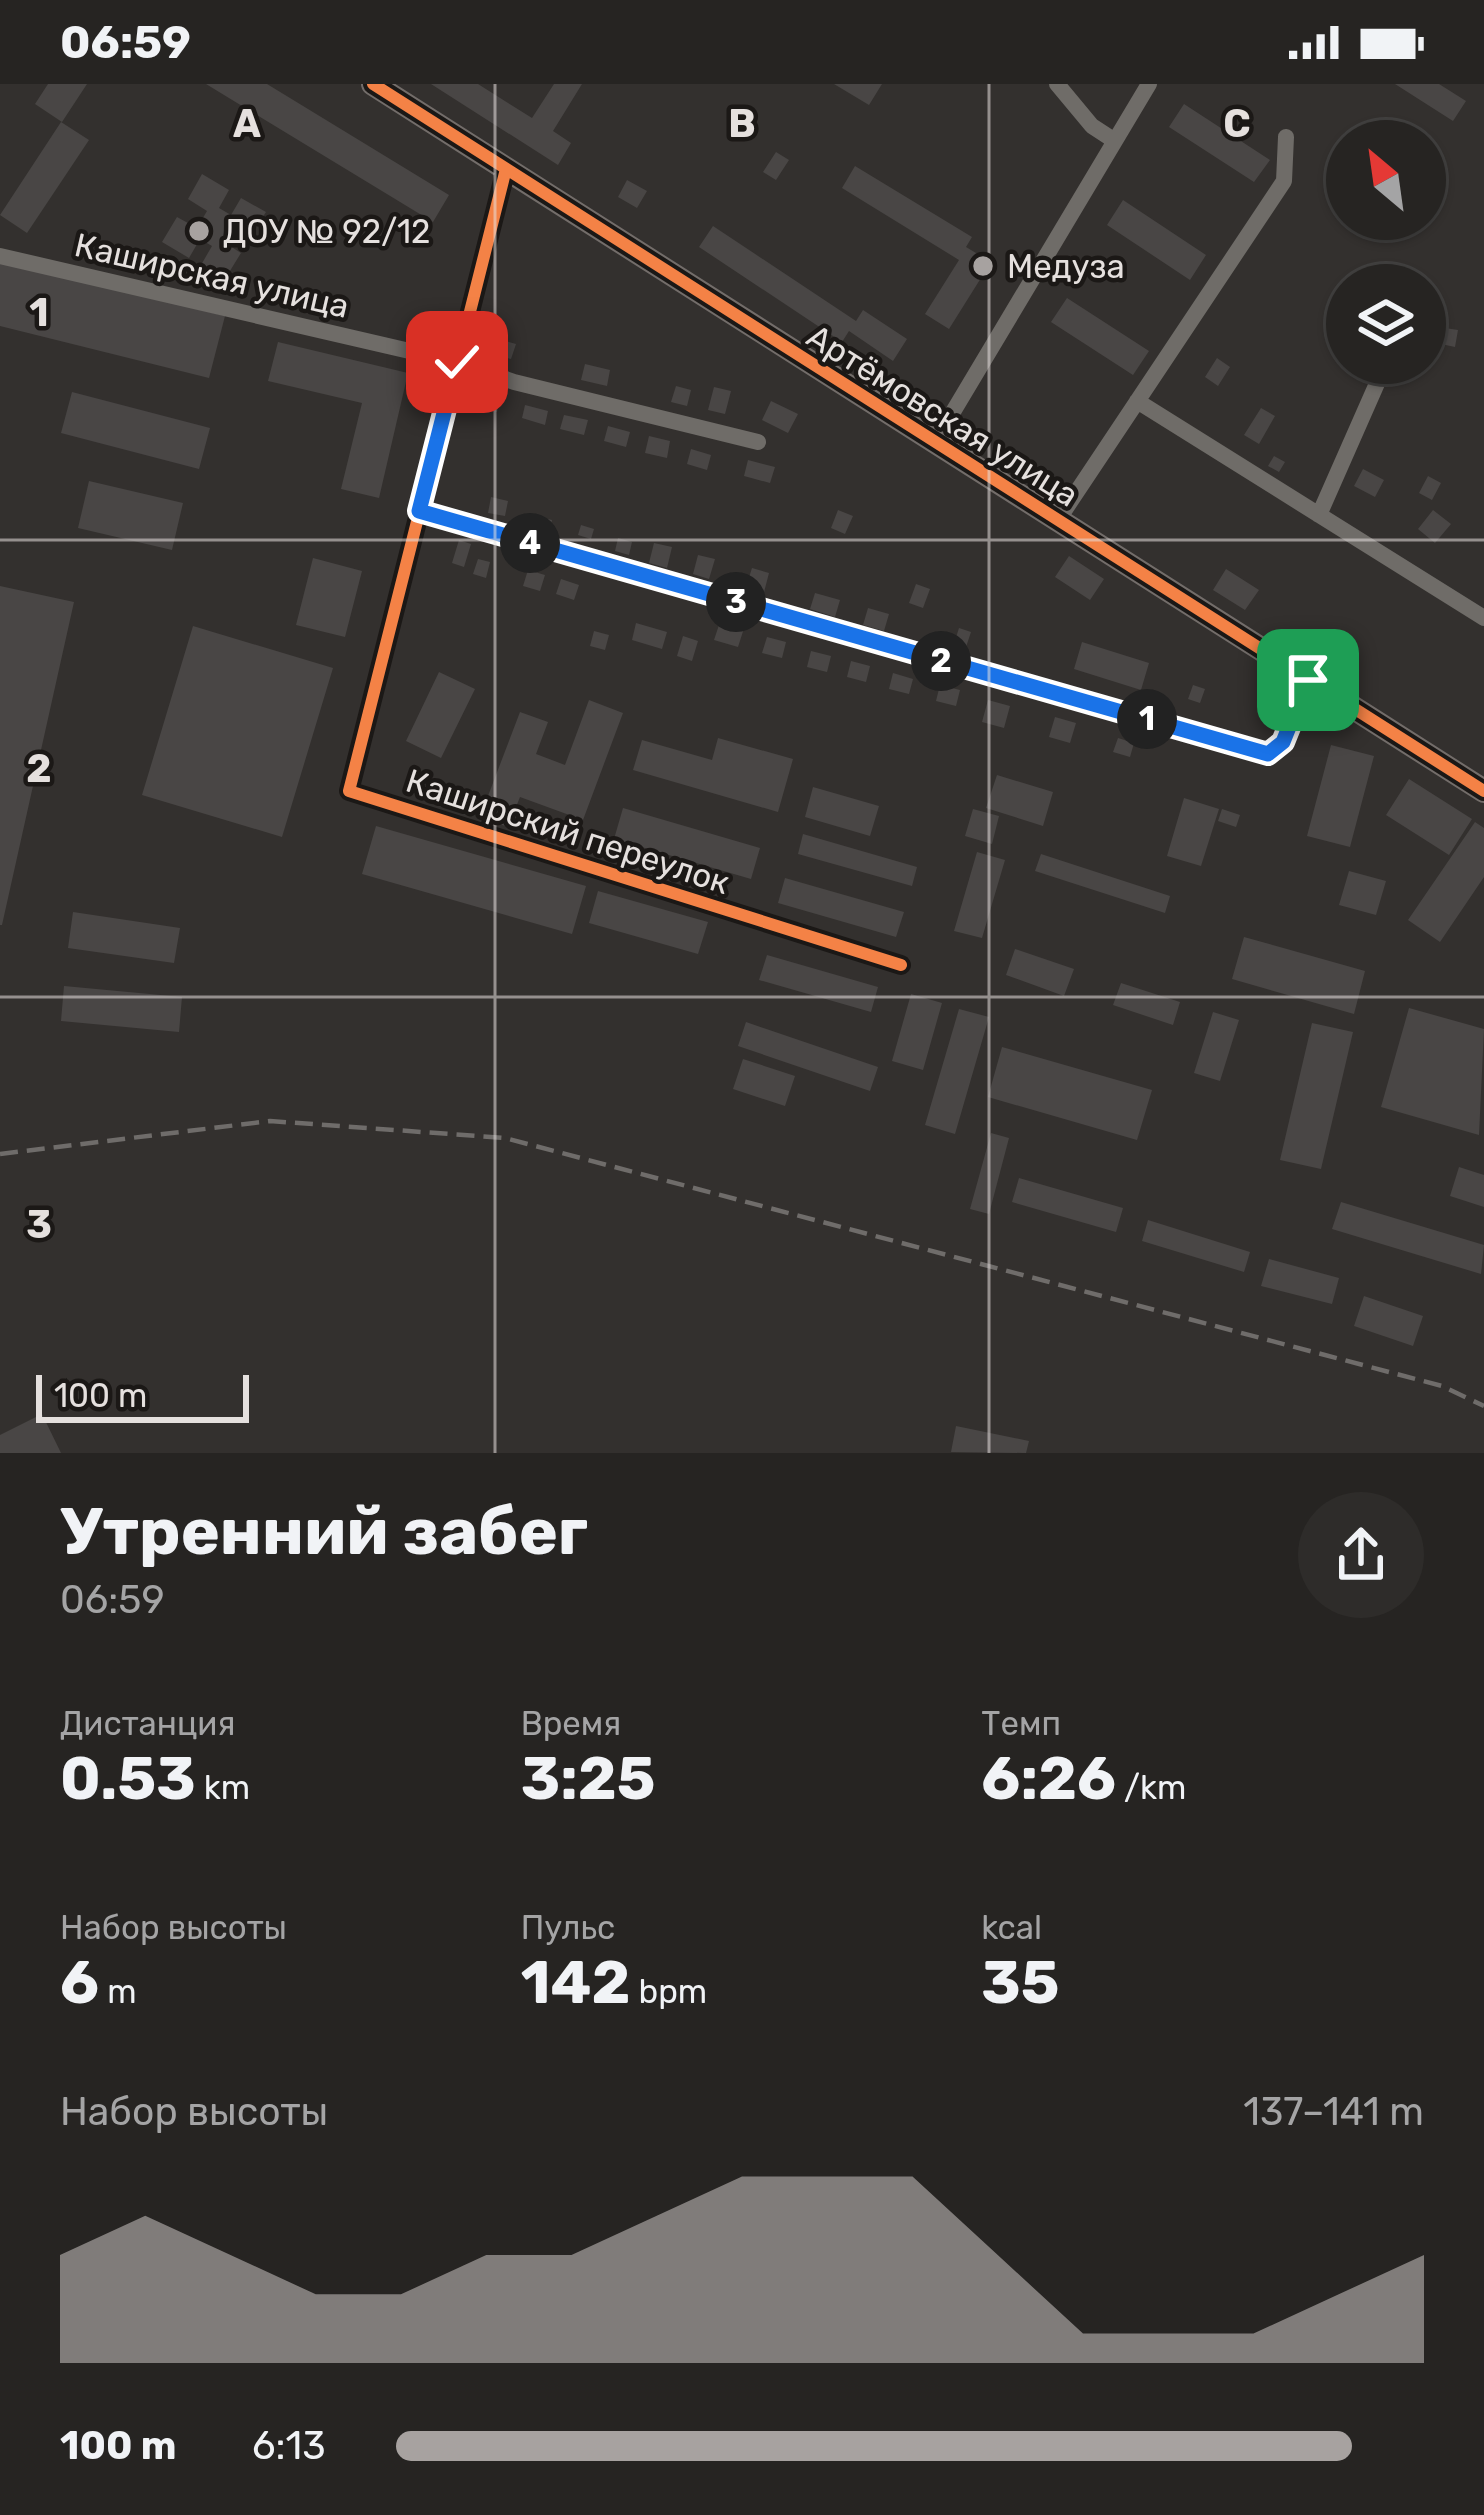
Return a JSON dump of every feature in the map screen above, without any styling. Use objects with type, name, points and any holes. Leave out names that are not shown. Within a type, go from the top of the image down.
[{"type":"street","name":"Артёмовская улица","points":[[373,84],[1484,791]]},
{"type":"street","points":[[1057,84],[1092,126],[1115,141]]},
{"type":"street","points":[[935,442],[1149,84]]},
{"type":"street","points":[[1058,520],[1284,181],[1286,137]]},
{"type":"street","name":"Каширский переулок","points":[[506,169],[349,790],[902,965]]},
{"type":"street","name":"Каширская улица","points":[[0,256],[457,362],[514,382],[758,442]]},
{"type":"street","points":[[1319,514],[1377,384]]},
{"type":"street","points":[[1137,401],[1484,618]]},
{"type":"street","points":[[419,511],[1268,754],[1283,742],[1308,680]]},
{"type":"building","points":[[48,84],[87,84],[62,122],[35,104]]},
{"type":"building","points":[[206,84],[267,84],[449,195],[433,222]]},
{"type":"building","points":[[431,84],[478,84],[532,118],[554,84],[582,84],[553,131],[571,143],[558,165]]},
{"type":"building","points":[[834,84],[882,84],[869,105]]},
{"type":"building","points":[[1395,84],[1439,84],[1466,101],[1453,121]]},
{"type":"building","points":[[1184,104],[1270,160],[1254,182],[1169,127]]},
{"type":"building","points":[[61,122],[89,140],[27,233],[0,215]]},
{"type":"building","points":[[776,152],[789,160],[776,180],[763,172]]},
{"type":"building","points":[[855,166],[972,237],[966,247],[991,262],[949,329],[925,314],[959,260],[842,188]]},
{"type":"building","points":[[202,174],[229,190],[219,208],[231,215],[241,198],[266,212],[252,234],[233,223],[222,241],[241,253],[225,279],[201,265],[212,246],[200,239],[189,258],[162,242],[177,217],[197,228],[207,211],[188,199]]},
{"type":"building","points":[[627,180],[647,191],[637,208],[618,197]]},
{"type":"building","points":[[1123,200],[1206,255],[1190,280],[1107,225]]},
{"type":"building","points":[[713,226],[856,321],[863,310],[907,339],[893,361],[849,331],[842,342],[699,247]]},
{"type":"building","points":[[0,260],[225,316],[209,378],[0,326]]},
{"type":"building","points":[[1067,298],[1149,351],[1133,375],[1051,322]]},
{"type":"building","points":[[1446,328],[1458,330],[1455,347],[1446,345]]},
{"type":"building","points":[[492,337],[516,344],[511,359],[488,353]]},
{"type":"building","points":[[278,342],[408,373],[379,498],[341,489],[362,403],[268,381]]},
{"type":"building","points":[[1217,358],[1230,367],[1218,386],[1205,377]]},
{"type":"building","points":[[585,364],[610,370],[607,386],[581,380]]},
{"type":"building","points":[[676,386],[691,390],[687,406],[671,402]]},
{"type":"building","points":[[714,387],[731,391],[725,414],[708,410]]},
{"type":"building","points":[[72,392],[210,428],[199,469],[61,433]]},
{"type":"building","points":[[478,393],[501,398],[497,412],[475,407]]},
{"type":"building","points":[[771,401],[798,414],[788,433],[762,420]]},
{"type":"building","points":[[525,405],[548,411],[545,425],[522,418]]},
{"type":"building","points":[[1261,408],[1275,416],[1259,444],[1244,435]]},
{"type":"building","points":[[564,415],[588,420],[584,435],[560,429]]},
{"type":"building","points":[[608,426],[630,432],[626,447],[604,441]]},
{"type":"building","points":[[649,436],[670,441],[667,458],[645,453]]},
{"type":"building","points":[[691,449],[711,455],[707,470],[687,464]]},
{"type":"building","points":[[1274,456],[1285,462],[1279,472],[1268,466]]},
{"type":"building","points":[[748,460],[775,467],[770,483],[744,476]]},
{"type":"building","points":[[1363,469],[1384,480],[1375,497],[1354,486]]},
{"type":"building","points":[[1428,476],[1441,483],[1432,500],[1419,493]]},
{"type":"building","points":[[89,481],[183,503],[172,550],[78,528]]},
{"type":"building","points":[[491,497],[508,501],[505,516],[488,513]]},
{"type":"building","points":[[838,510],[853,516],[845,534],[831,528]]},
{"type":"building","points":[[1433,510],[1451,524],[1435,543],[1418,529]]},
{"type":"building","points":[[530,515],[552,520],[549,536],[527,530]]},
{"type":"building","points":[[581,525],[594,529],[591,539],[578,535]]},
{"type":"building","points":[[618,538],[632,542],[629,555],[615,551]]},
{"type":"building","points":[[459,540],[471,544],[464,567],[452,563]]},
{"type":"building","points":[[654,543],[672,547],[667,568],[649,563]]},
{"type":"building","points":[[698,555],[715,559],[709,579],[693,574]]},
{"type":"building","points":[[1069,556],[1104,579],[1090,600],[1055,577]]},
{"type":"building","points":[[313,558],[362,571],[345,637],[296,625]]},
{"type":"building","points":[[478,559],[490,562],[486,578],[473,574]]},
{"type":"building","points":[[752,568],[769,573],[763,596],[745,590]]},
{"type":"building","points":[[1226,569],[1259,590],[1245,610],[1213,590]]},
{"type":"building","points":[[528,570],[545,575],[540,591],[523,586]]},
{"type":"building","points":[[561,579],[579,585],[574,600],[556,594]]},
{"type":"building","points":[[916,584],[930,589],[923,608],[909,603]]},
{"type":"building","points":[[0,586],[74,602],[2,925],[0,925]]},
{"type":"building","points":[[815,593],[840,600],[835,617],[810,609]]},
{"type":"building","points":[[868,608],[889,614],[884,631],[863,625]]},
{"type":"building","points":[[733,615],[747,619],[738,647],[714,640],[719,625],[728,628]]},
{"type":"building","points":[[636,623],[667,632],[662,649],[632,640]]},
{"type":"building","points":[[193,626],[333,668],[282,837],[142,795]]},
{"type":"building","points":[[959,628],[971,632],[964,653],[952,650]]},
{"type":"building","points":[[594,631],[609,635],[605,650],[590,646]]},
{"type":"building","points":[[683,636],[698,641],[692,661],[677,656]]},
{"type":"building","points":[[767,637],[786,642],[782,658],[762,653]]},
{"type":"building","points":[[1082,642],[1149,663],[1141,690],[1074,669]]},
{"type":"building","points":[[811,651],[831,656],[827,672],[807,667]]},
{"type":"building","points":[[851,661],[870,666],[866,682],[847,677]]},
{"type":"building","points":[[439,672],[475,689],[441,758],[406,741]]},
{"type":"building","points":[[893,673],[913,679],[909,694],[889,689]]},
{"type":"building","points":[[940,685],[960,690],[956,706],[936,701]]},
{"type":"building","points":[[1193,685],[1205,689],[1200,703],[1188,699]]},
{"type":"building","points":[[589,700],[623,713],[583,820],[520,797],[508,827],[480,817],[520,712],[548,722],[536,754],[565,765]]},
{"type":"building","points":[[988,700],[1010,706],[1004,728],[982,722]]},
{"type":"building","points":[[1055,717],[1076,723],[1070,743],[1049,737]]},
{"type":"building","points":[[718,738],[793,759],[778,812],[633,770],[642,740],[712,760]]},
{"type":"building","points":[[1118,738],[1134,743],[1130,757],[1113,752]]},
{"type":"building","points":[[1331,745],[1374,756],[1350,847],[1307,836]]},
{"type":"building","points":[[997,775],[1053,792],[1043,826],[986,808]]},
{"type":"building","points":[[1409,779],[1472,819],[1449,855],[1386,815]]},
{"type":"building","points":[[813,787],[879,806],[870,836],[805,817]]},
{"type":"building","points":[[1184,798],[1219,809],[1201,866],[1167,856]]},
{"type":"building","points":[[623,808],[760,848],[751,879],[614,839]]},
{"type":"building","points":[[973,809],[999,816],[992,844],[965,836]]},
{"type":"building","points":[[1222,809],[1240,815],[1236,827],[1218,821]]},
{"type":"building","points":[[1475,822],[1484,828],[1484,877],[1440,942],[1408,920]]},
{"type":"building","points":[[376,826],[586,886],[572,934],[362,874]]},
{"type":"building","points":[[803,834],[917,867],[912,886],[798,854]]},
{"type":"building","points":[[977,852],[1005,860],[982,938],[954,931]]},
{"type":"building","points":[[1041,854],[1170,896],[1165,913],[1035,871]]},
{"type":"building","points":[[1349,871],[1386,881],[1376,915],[1339,905]]},
{"type":"building","points":[[785,878],[904,912],[896,937],[778,903]]},
{"type":"building","points":[[598,891],[708,922],[698,954],[589,923]]},
{"type":"building","points":[[73,912],[180,928],[174,963],[68,948]]},
{"type":"building","points":[[1244,937],[1365,971],[1354,1014],[1232,979]]},
{"type":"building","points":[[1015,949],[1074,969],[1064,996],[1006,975]]},
{"type":"building","points":[[767,955],[878,987],[871,1012],[759,980]]},
{"type":"building","points":[[1121,983],[1180,1002],[1173,1025],[1113,1005]]},
{"type":"building","points":[[64,986],[182,997],[179,1032],[61,1021]]},
{"type":"building","points":[[911,994],[942,1003],[923,1070],[892,1061]]},
{"type":"building","points":[[1409,1008],[1484,1029],[1479,1135],[1381,1107]]},
{"type":"building","points":[[959,1009],[989,1017],[955,1134],[925,1125]]},
{"type":"building","points":[[1213,1012],[1239,1020],[1220,1081],[1194,1073]]},
{"type":"building","points":[[746,1022],[878,1067],[870,1091],[738,1046]]},
{"type":"building","points":[[1312,1023],[1353,1032],[1321,1169],[1280,1160]]},
{"type":"building","points":[[1002,1047],[1152,1090],[1137,1140],[988,1097]]},
{"type":"building","points":[[743,1059],[795,1076],[785,1106],[733,1089]]},
{"type":"building","points":[[991,1133],[1009,1138],[989,1214],[970,1209]]},
{"type":"building","points":[[1459,1167],[1484,1175],[1484,1207],[1450,1196]]},
{"type":"building","points":[[1019,1178],[1123,1208],[1116,1232],[1012,1202]]},
{"type":"building","points":[[1341,1202],[1484,1245],[1481,1274],[1332,1229]]},
{"type":"building","points":[[1148,1220],[1250,1252],[1244,1272],[1142,1241]]},
{"type":"building","points":[[1269,1259],[1339,1278],[1332,1304],[1261,1286]]},
{"type":"building","points":[[1364,1296],[1423,1316],[1413,1346],[1354,1326]]},
{"type":"building","points":[[42,1414],[61,1453],[0,1453],[0,1435]]},
{"type":"building","points":[[956,1426],[1029,1441],[1026,1453],[951,1452]]},
{"type":"railway","points":[[0,1154],[270,1121],[505,1138],[1442,1386],[1484,1406]]},
{"type":"cycle path","points":[[373,84],[1484,791]]},
{"type":"cycle path","points":[[506,169],[349,791],[901,965]]},
{"type":"place","name":"ДОУ № 92/12","points":[[199,231]]},
{"type":"place","name":"Медуза","points":[[983,266]]},
{"type":"route","points":[[457,362],[419,511],[1268,754],[1283,742],[1308,680]]}]
